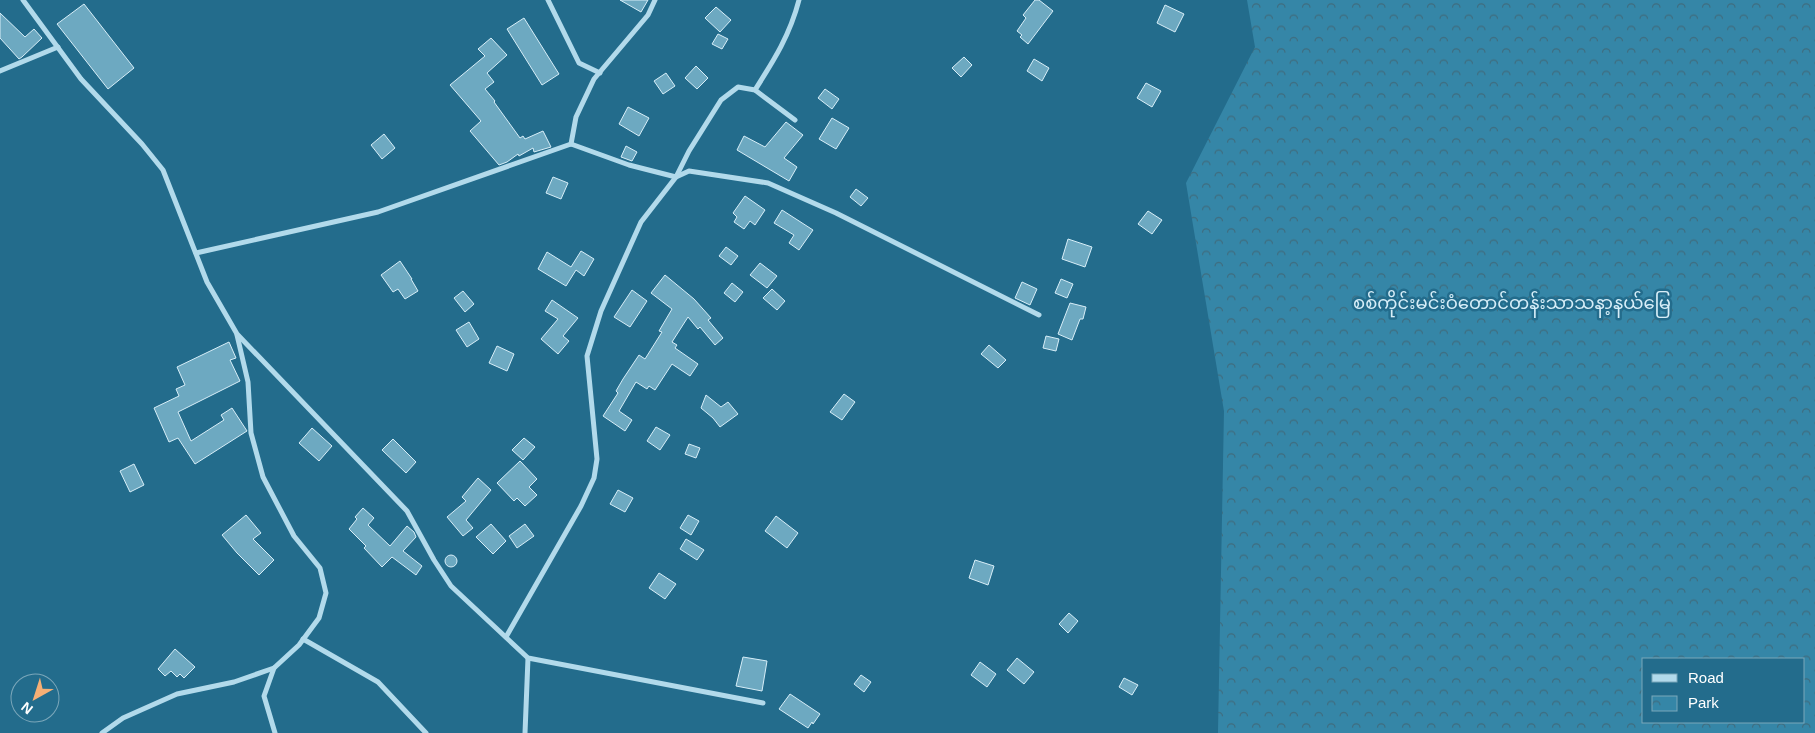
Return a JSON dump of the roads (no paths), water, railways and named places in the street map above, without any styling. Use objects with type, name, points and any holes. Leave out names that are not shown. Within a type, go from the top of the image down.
[{"type":"street","points":[[23,0],[82,79],[142,144],[163,170],[207,282],[237,334],[407,511],[451,586],[528,658],[763,703]]},
{"type":"street","points":[[548,0],[579,63],[600,73]]},
{"type":"street","points":[[571,144],[576,118],[594,79],[648,15],[655,0]]},
{"type":"street","points":[[755,90],[791,28],[799,0]]},
{"type":"street","points":[[0,71],[58,47]]},
{"type":"street","points":[[506,637],[581,506],[594,478],[597,459],[587,356],[600,311],[641,222],[676,177],[689,150],[721,100],[738,87],[755,90],[795,120]]},
{"type":"street","points":[[196,253],[378,212],[571,144],[629,165],[676,177],[689,171],[768,183],[836,214],[1039,315]]},
{"type":"street","points":[[102,733],[123,718],[177,694],[234,682],[274,668],[304,639],[319,618],[326,593],[320,568],[294,536],[263,477],[251,433],[248,382],[237,334]]},
{"type":"street","points":[[304,639],[378,682],[426,733]]},
{"type":"street","points":[[525,733],[528,658]]},
{"type":"street","points":[[274,668],[264,696],[275,733]]},
{"type":"park label","name":"စစ်ကိုင်းမင်းဝံတောင်တန်းသာသနာ့နယ်မြေ","points":[[1512,303]]}]
